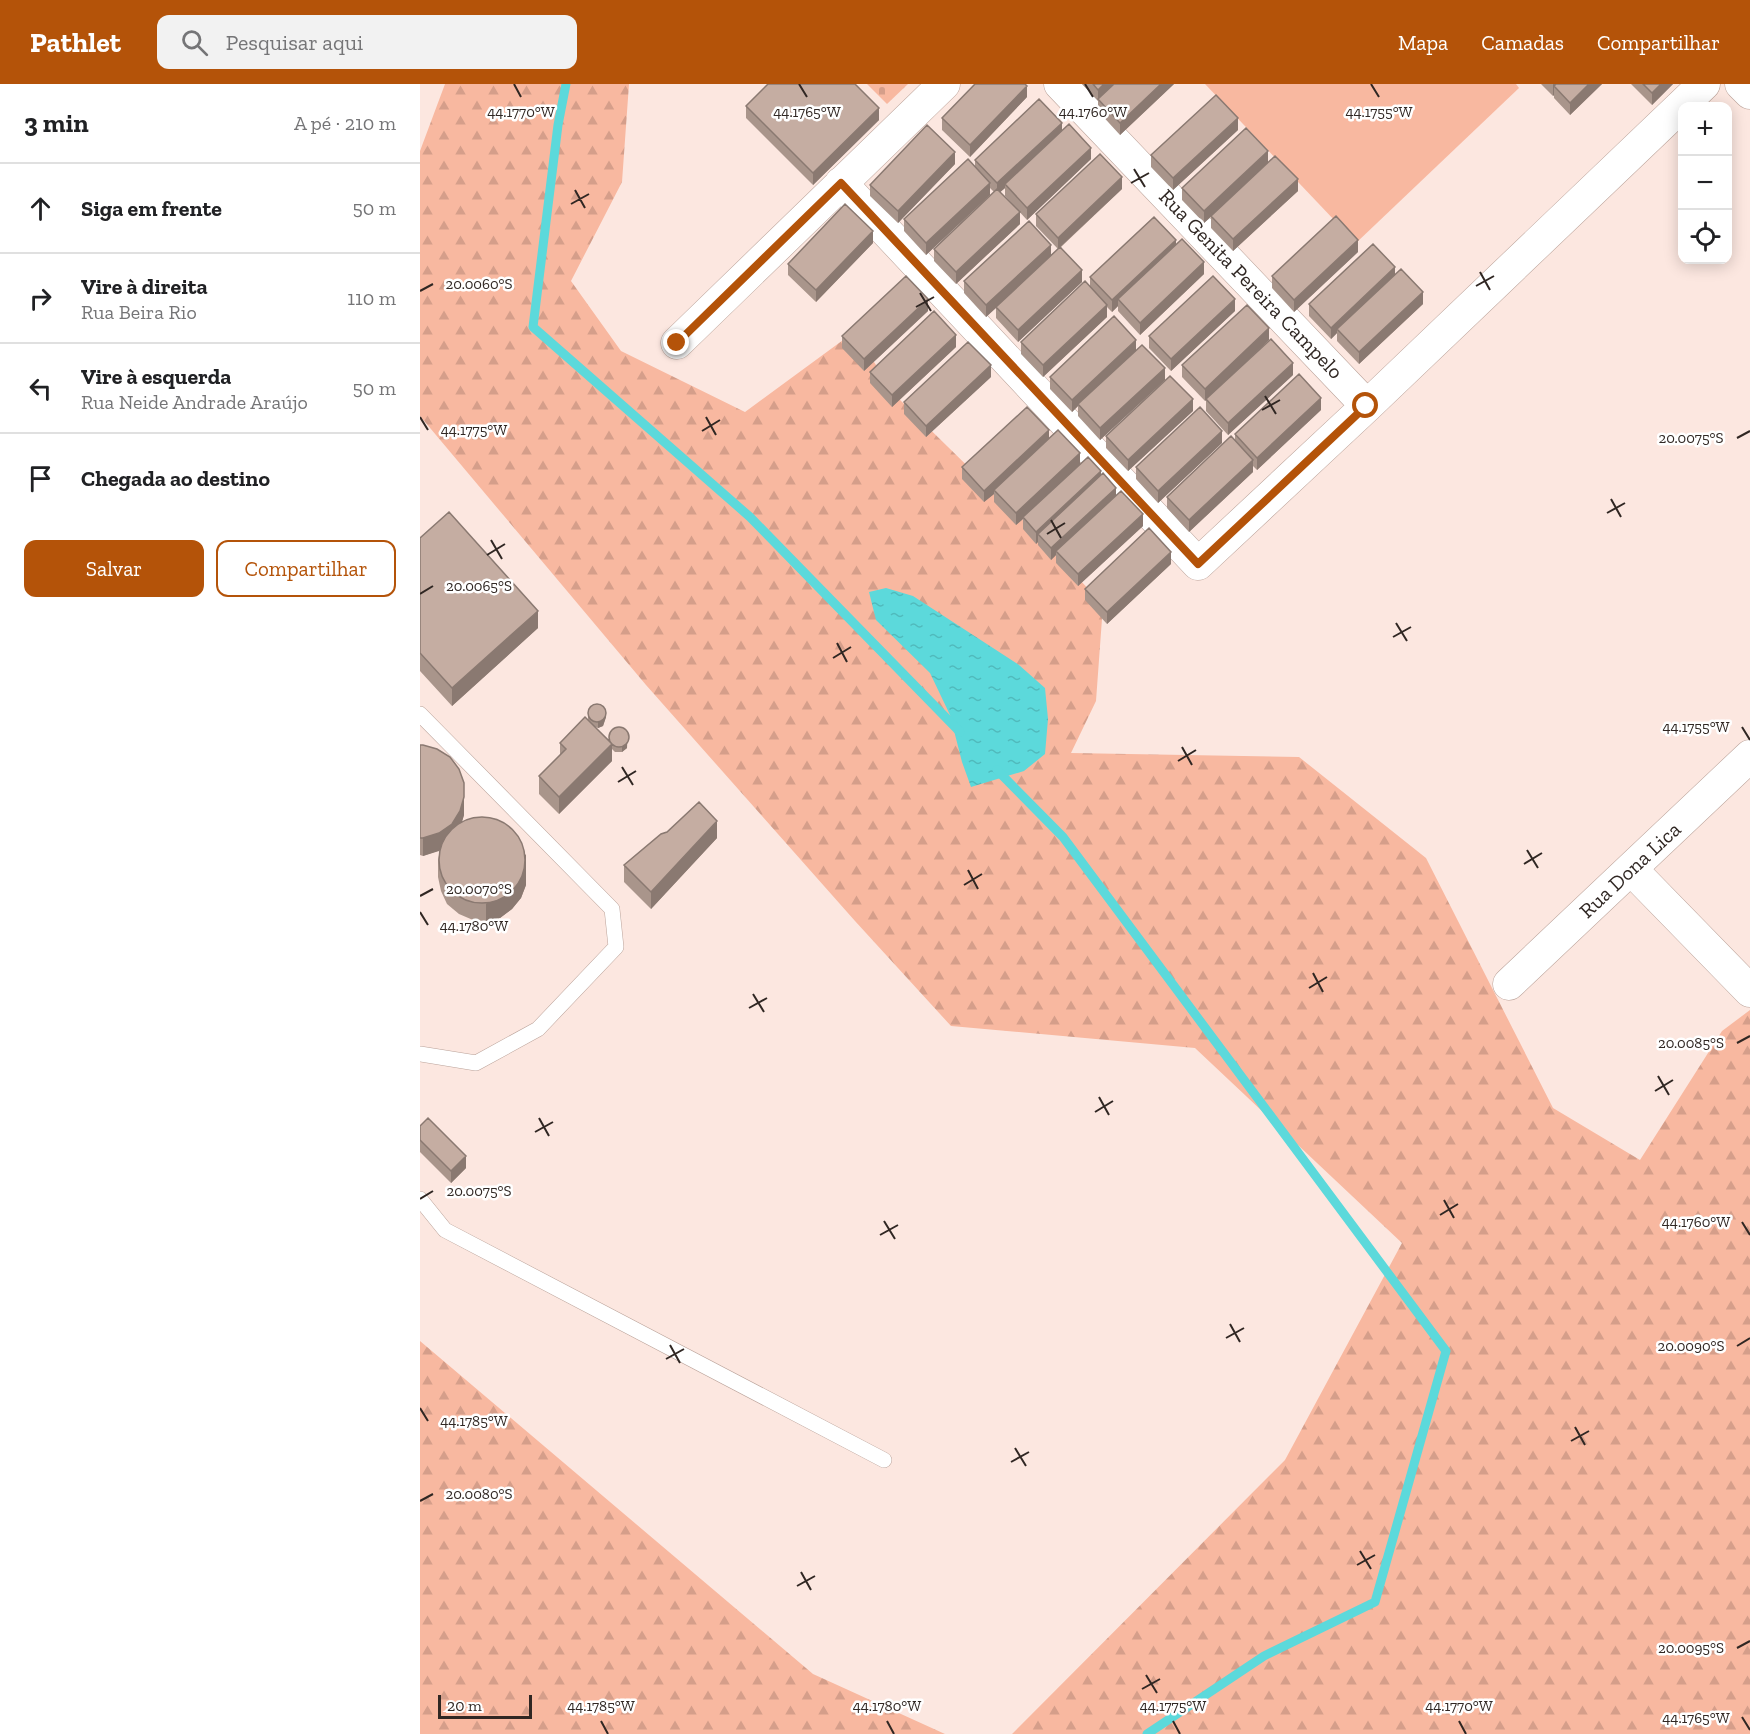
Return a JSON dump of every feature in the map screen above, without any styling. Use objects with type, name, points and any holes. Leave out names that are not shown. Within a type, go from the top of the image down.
[{"type":"street","points":[[677,343],[944,84]]},
{"type":"street","name":"Rua Genita Pereira Campelo","points":[[1060,84],[1366,406]]},
{"type":"street","points":[[841,183],[1198,564],[1704,84]]},
{"type":"street","points":[[1742,84],[1750,93]]},
{"type":"street","name":"Rua Dona Lica","points":[[1509,984],[1750,756]]},
{"type":"street","points":[[1631,869],[1750,991]]},
{"type":"lane","points":[[420,714],[612,909],[616,947],[538,1029],[476,1063],[420,1054]]},
{"type":"lane","points":[[420,1199],[445,1230],[884,1460]]},
{"type":"green space","points":[[445,84],[629,84],[622,182],[571,281],[621,351],[745,412],[854,332],[898,398],[1046,543],[1103,605],[1096,701],[1071,753],[1299,757],[1426,858],[1553,1108],[1640,1160],[1722,1031],[1750,1010],[1750,1734],[1012,1734],[1285,1460],[1402,1243],[1195,1048],[951,1026],[646,685],[420,416],[420,151]]},
{"type":"green space","points":[[867,84],[908,84],[887,104]]},
{"type":"green space","points":[[1205,84],[1516,84],[1519,88],[1356,243]]},
{"type":"green space","points":[[420,1341],[813,1674],[945,1734],[420,1734]]},
{"type":"water","points":[[886,588],[913,596],[1019,665],[1045,688],[1048,719],[1045,754],[1024,771],[971,787],[950,715],[930,673],[876,620],[869,592]]},
{"type":"building","points":[[768,84],[855,84],[879,108],[813,173],[746,106]]},
{"type":"building","points":[[975,84],[1025,84],[1027,86],[970,145],[942,118]]},
{"type":"building","points":[[1093,84],[1104,84],[1098,90]]},
{"type":"building","points":[[1114,84],[1161,84],[1120,123],[1098,99]]},
{"type":"building","points":[[1556,84],[1589,84],[1570,103],[1554,86]]},
{"type":"building","points":[[1643,84],[1661,84],[1652,93]]},
{"type":"building","points":[[1216,95],[1238,118],[1173,178],[1151,155]]},
{"type":"building","points":[[1039,99],[1062,123],[997,183],[975,160]]},
{"type":"building","points":[[1069,124],[1091,148],[1027,208],[1005,184]]},
{"type":"building","points":[[927,125],[955,152],[898,211],[870,185]]},
{"type":"building","points":[[1246,128],[1268,151],[1204,211],[1182,188]]},
{"type":"building","points":[[1100,154],[1122,177],[1058,238],[1036,214]]},
{"type":"building","points":[[1275,156],[1298,179],[1233,239],[1211,216]]},
{"type":"building","points":[[968,159],[990,183],[926,243],[904,219]]},
{"type":"building","points":[[997,189],[1020,212],[956,272],[934,249]]},
{"type":"building","points":[[845,204],[873,231],[816,290],[788,264]]},
{"type":"building","points":[[1336,216],[1358,240],[1294,300],[1272,276]]},
{"type":"building","points":[[1154,217],[1176,240],[1112,300],[1090,277]]},
{"type":"building","points":[[1029,221],[1051,245],[986,305],[964,281]]},
{"type":"building","points":[[1182,239],[1204,262],[1140,323],[1118,299]]},
{"type":"building","points":[[1373,244],[1395,267],[1331,328],[1309,304]]},
{"type":"building","points":[[1060,247],[1082,270],[1018,330],[996,307]]},
{"type":"building","points":[[1401,269],[1423,292],[1359,352],[1337,329]]},
{"type":"building","points":[[906,276],[928,299],[864,359],[842,336]]},
{"type":"building","points":[[1213,276],[1235,299],[1171,359],[1149,336]]},
{"type":"building","points":[[1085,281],[1107,305],[1043,365],[1021,342]]},
{"type":"building","points":[[1247,305],[1269,328],[1205,389],[1182,365]]},
{"type":"building","points":[[934,311],[956,335],[892,395],[870,372]]},
{"type":"building","points":[[1114,316],[1136,340],[1072,400],[1050,377]]},
{"type":"building","points":[[1271,339],[1293,363],[1228,423],[1206,399]]},
{"type":"building","points":[[968,342],[991,365],[926,426],[904,402]]},
{"type":"building","points":[[1142,345],[1165,368],[1100,428],[1078,404]]},
{"type":"building","points":[[1299,374],[1321,398],[1257,458],[1235,434]]},
{"type":"building","points":[[1170,376],[1193,399],[1128,460],[1106,436]]},
{"type":"building","points":[[1027,407],[1049,430],[984,491],[962,467]]},
{"type":"building","points":[[1200,407],[1222,431],[1158,491],[1136,467]]},
{"type":"building","points":[[1058,430],[1080,453],[1016,513],[994,490]]},
{"type":"building","points":[[1231,436],[1253,460],[1189,520],[1167,497]]},
{"type":"building","points":[[1088,457],[1101,471],[1036,532],[1023,517]]},
{"type":"building","points":[[1103,473],[1116,488],[1051,548],[1038,534]]},
{"type":"building","points":[[1121,491],[1143,514],[1078,574],[1056,551]]},
{"type":"building","points":[[449,512],[538,611],[452,688],[420,653],[420,538]]},
{"type":"building","points":[[1149,528],[1171,552],[1107,612],[1085,589]]},
{"type":"building","points":[[597,704],[603,707],[606,713],[603,719],[597,722],[591,719],[588,713],[591,707]]},
{"type":"building","points":[[585,717],[612,744],[559,797],[539,776],[566,749],[560,743]]},
{"type":"building","points":[[619,727],[626,730],[629,737],[626,744],[619,747],[612,744],[609,737],[612,730]]},
{"type":"building","points":[[420,745],[437,749],[450,757],[459,769],[464,783],[464,797],[460,811],[452,824],[439,833],[423,838],[420,838]]},
{"type":"building","points":[[699,802],[717,821],[651,892],[624,865],[661,834],[667,832]]},
{"type":"building","points":[[474,817],[490,817],[513,829],[522,843],[525,860],[522,877],[513,891],[490,903],[474,903],[458,896],[446,884],[439,868],[439,852],[446,836],[458,824]]},
{"type":"building","points":[[428,1118],[466,1156],[451,1171],[420,1140],[420,1126]]},
{"type":"waterway","points":[[566,84],[558,125],[533,327],[750,517],[960,732]]},
{"type":"waterway","points":[[997,770],[1063,837],[1446,1351],[1375,1602],[1264,1656],[1147,1734]]},
{"type":"route","points":[[677,343],[841,183],[1198,564],[1366,406]]}]
